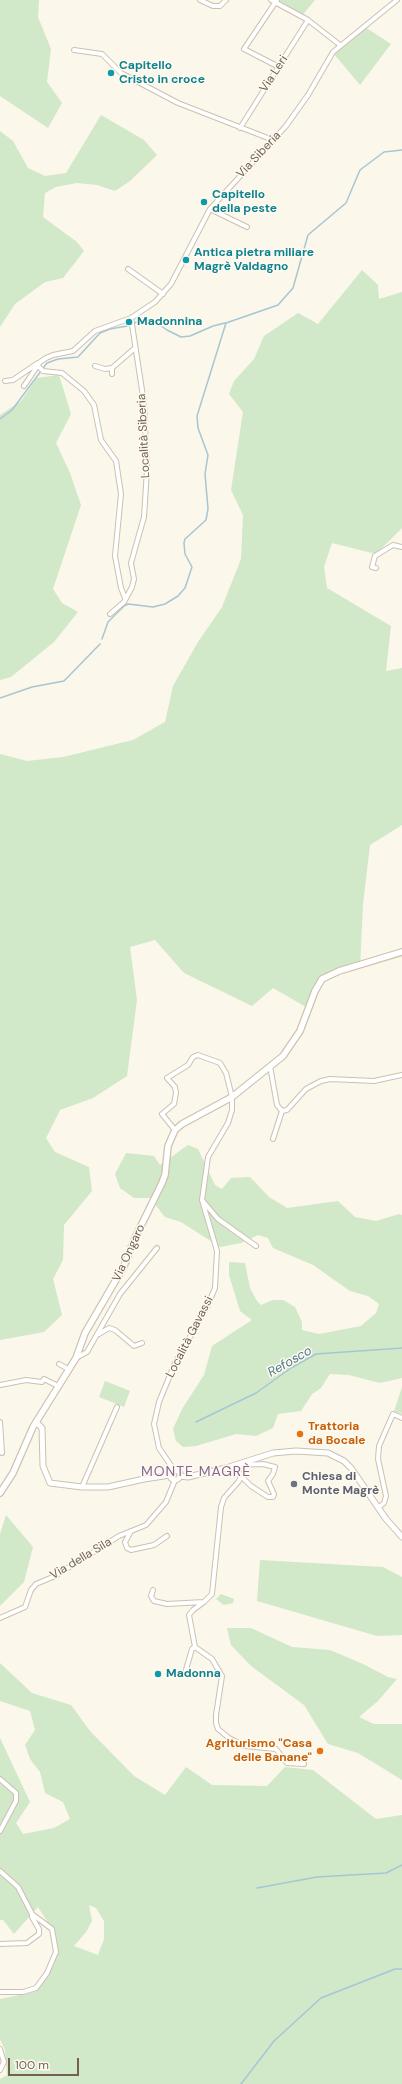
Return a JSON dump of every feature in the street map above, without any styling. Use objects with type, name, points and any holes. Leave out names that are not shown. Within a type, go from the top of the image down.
[{"type":"main road","points":[[175,1130],[182,1124],[232,1097],[284,1056],[296,1040],[315,991],[322,979],[333,973],[402,952]]},
{"type":"main road","name":"Via Ongaro","points":[[0,1493],[12,1473],[36,1422],[76,1358],[85,1333],[118,1280],[135,1238],[162,1183],[165,1175],[168,1146],[175,1130]]},
{"type":"street","points":[[201,0],[213,6],[220,6],[226,0]]},
{"type":"street","points":[[279,67],[244,49],[274,0],[308,20],[340,45]]},
{"type":"street","name":"Via Siberia","points":[[5,381],[13,380],[40,367],[53,354],[73,351],[102,327],[132,322],[155,302],[171,284],[210,208],[273,140],[293,116],[329,57],[340,45],[397,0]]},
{"type":"street","name":"Via Leri","points":[[240,128],[308,20]]},
{"type":"street","points":[[74,50],[102,54],[121,73],[178,103],[273,140]]},
{"type":"street","points":[[210,208],[247,228]]},
{"type":"street","points":[[128,269],[163,294]]},
{"type":"street","name":"Località Siberia","points":[[110,614],[124,602],[132,587],[134,579],[130,563],[144,517],[147,470],[144,403],[132,322]]},
{"type":"street","points":[[95,366],[105,369],[112,368],[135,348]]},
{"type":"street","points":[[24,386],[40,367],[62,374],[84,391],[94,405],[101,440],[113,456],[120,473],[121,494],[115,556],[121,588],[125,598]]},
{"type":"street","points":[[112,368],[112,374]]},
{"type":"street","points":[[376,568],[372,567],[375,556],[393,546],[402,547]]},
{"type":"street","points":[[175,1130],[162,1114],[174,1104],[176,1093],[175,1087],[167,1078],[188,1065],[193,1057],[198,1055],[213,1059],[223,1065],[232,1097]]},
{"type":"street","points":[[270,1066],[276,1105],[282,1111]]},
{"type":"street","points":[[282,1111],[287,1110],[306,1090],[321,1081],[330,1079],[374,1081],[402,1075]]},
{"type":"street","name":"Località Gavassi","points":[[174,1470],[159,1448],[154,1424],[159,1402],[175,1363],[207,1307],[215,1288],[217,1251],[202,1200],[208,1157],[228,1123],[232,1110],[232,1097]]},
{"type":"street","points":[[273,1139],[282,1111]]},
{"type":"street","points":[[202,1200],[218,1219],[256,1246]]},
{"type":"street","points":[[76,1358],[87,1352],[120,1294],[157,1248]]},
{"type":"street","points":[[97,1335],[102,1330],[109,1328],[115,1330],[134,1346],[142,1343]]},
{"type":"street","points":[[60,1364],[68,1369]]},
{"type":"street","points":[[0,1385],[26,1380],[42,1382],[46,1379],[58,1386]]},
{"type":"street","points":[[82,1487],[117,1407]]},
{"type":"street","points":[[379,1507],[384,1503],[386,1496],[378,1459],[379,1446],[393,1414],[402,1418]]},
{"type":"street","points":[[0,1422],[2,1453]]},
{"type":"street","points":[[36,1422],[42,1428],[43,1466],[50,1483],[82,1487],[108,1487],[170,1475],[174,1470],[179,1471],[180,1476]]},
{"type":"street","points":[[170,1475],[172,1479],[176,1480],[180,1476],[188,1476],[237,1465],[273,1453],[296,1451],[328,1453],[344,1461],[351,1468],[402,1537]]},
{"type":"street","points":[[263,1464],[273,1466],[276,1469],[268,1481],[274,1494],[273,1497],[268,1497],[251,1486],[240,1476],[237,1465],[263,1464]]},
{"type":"street","points":[[240,1476],[223,1502],[213,1590],[204,1602],[193,1610],[190,1615],[195,1647],[212,1659],[222,1676],[216,1715],[218,1729],[229,1738],[245,1746],[276,1749],[287,1763],[304,1764]]},
{"type":"street","name":"Via della Sila","points":[[0,1618],[25,1607],[31,1590],[36,1584],[55,1576],[101,1546],[146,1525],[166,1502],[176,1480]]},
{"type":"street","name":"Via della Sila","points":[[131,1531],[125,1542],[127,1548],[131,1550],[154,1545],[167,1536]]},
{"type":"street","points":[[153,1590],[151,1596],[154,1601],[167,1604],[204,1602]]},
{"type":"street","points":[[185,1673],[192,1649],[195,1647]]},
{"type":"street","points":[[0,1779],[16,1793],[16,1801],[0,1831]]},
{"type":"street","points":[[0,1871],[18,1887],[32,1914],[32,1917],[40,1929],[39,1934],[27,1943],[0,1944]]},
{"type":"street","points":[[0,1992],[23,1992],[36,1988],[47,1973],[56,1952],[52,1929],[32,1914]]},
{"type":"street","points":[[0,2049],[4,2062],[0,2070]]},
{"type":"green space","points":[[0,0],[39,0],[38,17],[51,49],[47,82],[62,103],[48,128],[0,96]]},
{"type":"green space","points":[[277,0],[315,0],[301,17],[296,11]]},
{"type":"green space","points":[[365,27],[391,44],[360,85],[334,54]]},
{"type":"green space","points":[[101,115],[144,140],[157,155],[130,181],[115,191],[97,185],[77,183],[56,187],[45,193],[43,217],[77,242],[84,251],[63,278],[45,282],[15,304],[0,327],[0,131],[13,141],[28,168],[45,176],[66,173]]},
{"type":"green space","points":[[362,270],[378,285],[379,299],[402,292],[402,528],[376,554],[332,543],[324,567],[327,588],[391,626],[386,671],[402,668],[402,825],[370,845],[363,904],[360,968],[331,976],[322,984],[311,1010],[273,988],[252,1006],[184,973],[155,940],[130,947],[137,1000],[127,1076],[93,1098],[60,1110],[46,1138],[55,1152],[89,1167],[92,1191],[64,1225],[63,1260],[53,1279],[62,1315],[44,1332],[0,1340],[0,754],[27,761],[63,757],[133,740],[165,722],[173,686],[198,642],[222,607],[241,559],[243,515],[231,490],[243,412],[229,394],[234,381],[254,359],[264,336],[298,313],[318,324]]},
{"type":"green space","points":[[59,375],[71,414],[56,443],[70,473],[81,505],[53,589],[62,603],[78,612],[54,642],[11,677],[0,680],[0,415],[21,401],[37,378]]},
{"type":"green space","points":[[188,1145],[198,1149],[215,1185],[222,1189],[231,1178],[250,1177],[269,1197],[287,1208],[338,1201],[355,1217],[376,1221],[399,1214],[402,1215],[402,1378],[380,1383],[349,1375],[330,1374],[321,1388],[312,1394],[301,1411],[278,1414],[273,1428],[256,1436],[236,1434],[196,1446],[183,1447],[176,1441],[173,1429],[182,1409],[204,1375],[212,1346],[252,1320],[240,1311],[229,1275],[229,1262],[245,1263],[250,1288],[261,1305],[273,1300],[283,1300],[295,1307],[302,1322],[302,1330],[319,1334],[361,1326],[376,1313],[379,1304],[368,1296],[350,1291],[313,1265],[273,1248],[268,1238],[258,1235],[241,1243],[220,1247],[181,1222],[165,1217],[150,1198],[134,1198],[120,1188],[115,1174],[126,1153],[154,1156],[160,1165]]},
{"type":"green space","points":[[105,1381],[130,1391],[124,1407],[99,1397]]},
{"type":"green space","points":[[402,1387],[402,1414],[394,1411]]},
{"type":"green space","points":[[6,1515],[33,1547],[24,1582],[0,1606],[0,1534]]},
{"type":"green space","points":[[260,1560],[383,1567],[402,1577],[402,1635],[377,1636],[257,1601]]},
{"type":"green space","points":[[221,1594],[234,1599],[233,1603],[224,1605],[216,1599]]},
{"type":"green space","points":[[227,1628],[251,1628],[292,1647],[330,1650],[363,1664],[388,1677],[397,1679],[378,1701],[359,1717],[374,1724],[402,1724],[402,1780],[358,1753],[328,1744],[304,1705],[251,1666],[231,1645]]},
{"type":"green space","points":[[0,1663],[32,1693],[71,1705],[90,1731],[134,1776],[165,1795],[186,1767],[212,1785],[267,1786],[285,1767],[313,1770],[376,1819],[402,1815],[402,2084],[0,2084],[0,2079],[7,2075],[5,2050],[0,2039],[0,1999],[34,1992],[58,1948],[54,1932],[38,1907],[14,1934],[3,1920],[0,1920],[0,1738],[30,1802],[16,1823],[23,1834],[54,1828],[70,1819],[63,1802],[45,1793],[40,1772],[30,1759],[25,1745],[35,1730],[30,1711],[0,1701]],"holes":[[[89,1905],[96,1908],[104,1921],[104,1939],[98,1955],[74,1946],[86,1932],[92,1921]]]},
{"type":"waterway","points":[[102,639],[108,622],[124,606],[128,604],[153,607],[165,604],[178,596],[185,588],[192,567],[185,554],[185,539],[206,520],[208,509],[205,474],[208,455],[198,428],[197,416],[226,323],[278,305],[293,288],[308,235],[346,203],[360,170],[384,152],[402,150]]},
{"type":"waterway","points":[[0,419],[12,410],[47,363],[58,359],[78,357],[100,333],[110,329],[127,326],[142,320],[154,321],[181,337],[190,336],[213,326],[225,323]]},
{"type":"waterway","points":[[0,698],[32,687],[64,681],[100,644]]},
{"type":"waterway","name":"Refosco","points":[[196,1422],[256,1393],[291,1368],[316,1354],[402,1348]]},
{"type":"waterway","points":[[257,1888],[317,1877],[386,1873],[402,1865]]},
{"type":"waterway","points":[[241,2084],[274,2041],[321,1998],[395,1969],[402,1969]]},
{"type":"place","name":"Capitello Cristo in croce","points":[[111,73]]},
{"type":"place","name":"Capitello della peste","points":[[204,202]]},
{"type":"place","name":"Antica pietra miliare Magrè Valdagno","points":[[186,260]]},
{"type":"place","name":"Madonnina","points":[[129,322]]},
{"type":"place","name":"Trattoria da Bocale","points":[[300,1434]]},
{"type":"place","name":"Chiesa di Monte Magrè","points":[[294,1484]]},
{"type":"place","name":"Madonna","points":[[158,1674]]},
{"type":"place","name":"Agriturismo \"Casa delle Banane\"","points":[[320,1751]]},
{"type":"district","name":"MONTE MAGRÈ","points":[[196,1472]]}]
